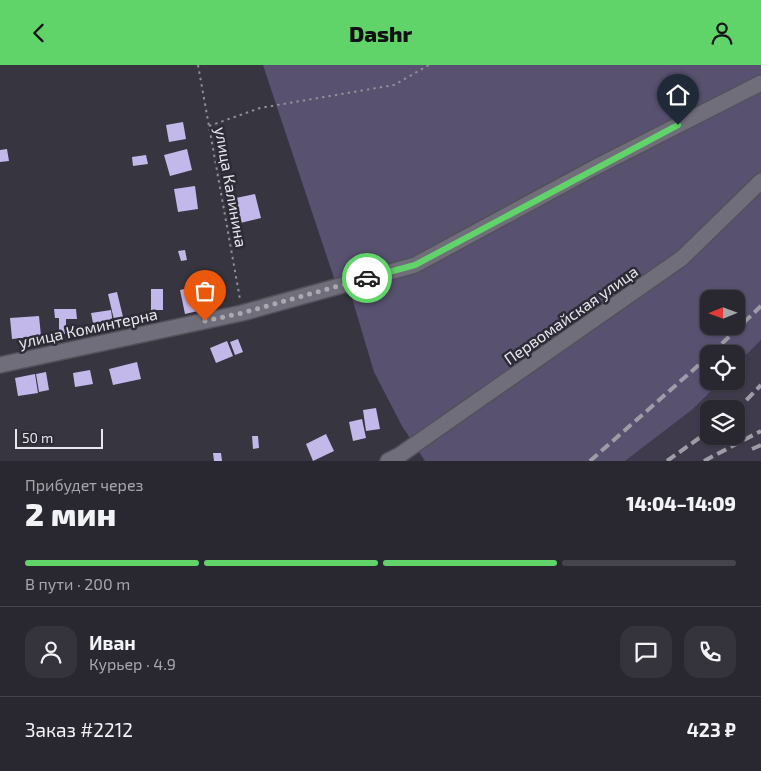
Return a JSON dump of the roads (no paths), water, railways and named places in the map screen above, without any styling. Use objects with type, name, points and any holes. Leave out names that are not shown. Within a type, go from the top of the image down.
[{"type":"street","name":"улица Коминтерна","points":[[0,365],[242,313],[415,265],[594,168],[761,83]]},
{"type":"street","name":"Первомайская улица","points":[[388,461],[400,455],[682,258],[761,181]]},
{"type":"railway","points":[[720,345],[761,306]]},
{"type":"railway","points":[[590,461],[700,364]]},
{"type":"railway","points":[[745,402],[761,385]]},
{"type":"railway","points":[[704,461],[761,431]]},
{"type":"railway","points":[[667,461],[700,437]]},
{"type":"railway","points":[[752,449],[761,445]]}]
